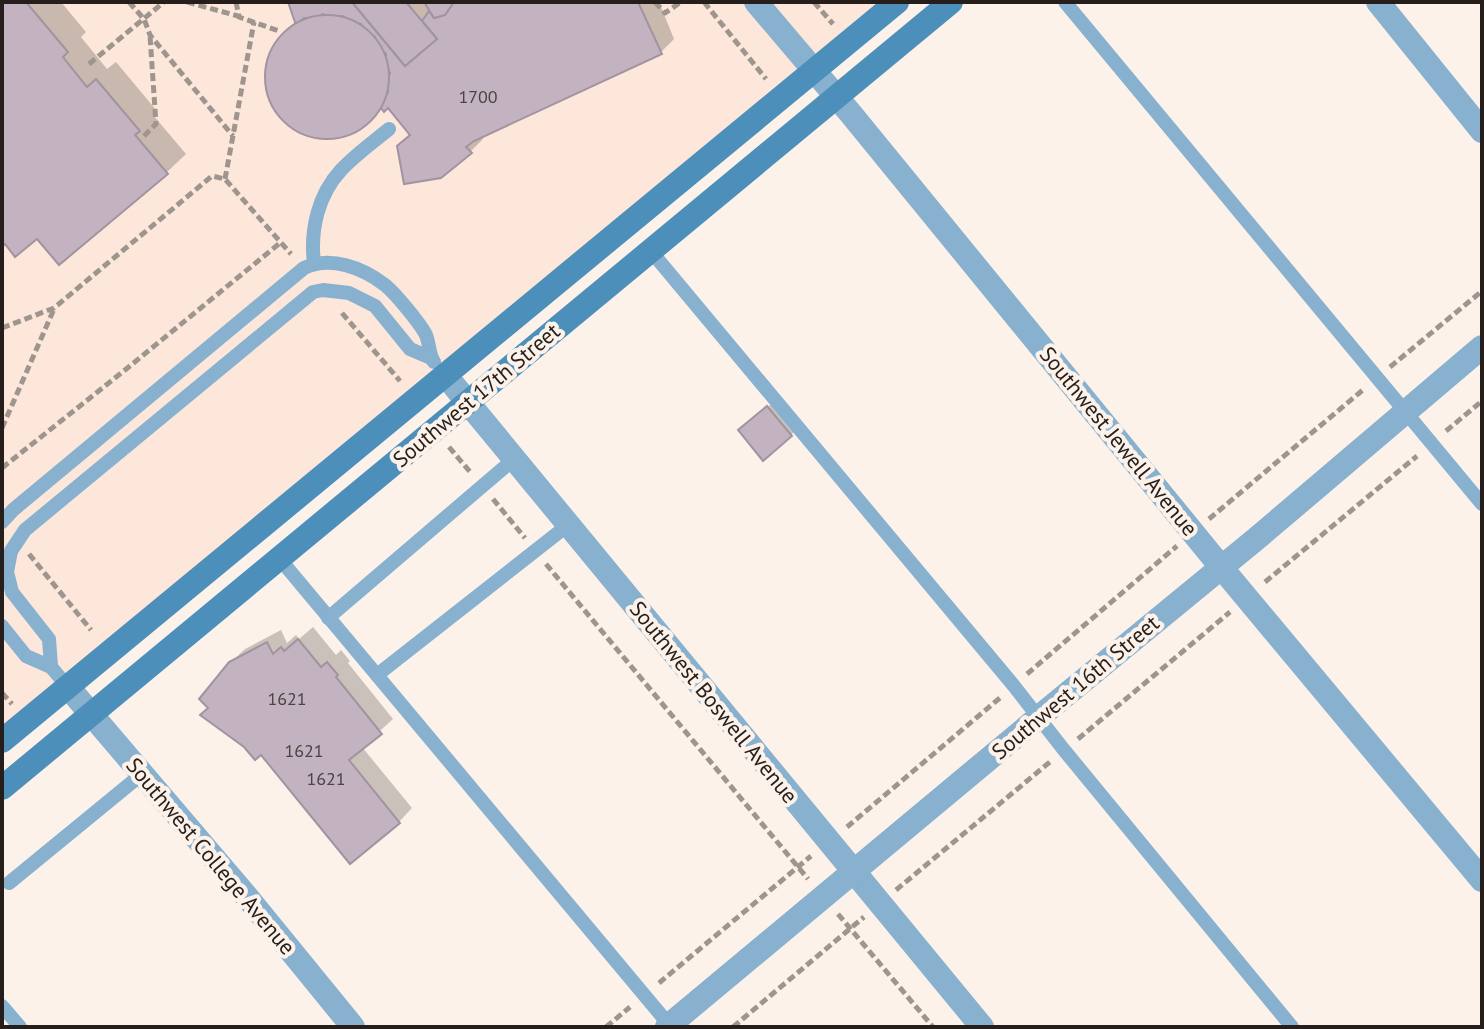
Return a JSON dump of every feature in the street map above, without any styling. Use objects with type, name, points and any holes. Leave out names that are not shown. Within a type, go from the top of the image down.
[{"type":"main road","name":"Southwest 17th Street","points":[[2,741],[413,403],[438,367],[897,2]]},
{"type":"main road","name":"Southwest 17th Street","points":[[2,788],[951,2]]},
{"type":"street","name":"Southwest Jewell Avenue","points":[[756,2],[1482,880]]},
{"type":"street","points":[[1378,2],[1482,131]]},
{"type":"street","name":"Southwest 16th Street","points":[[669,1026],[1482,347]]},
{"type":"street","name":"Southwest Boswell Avenue","points":[[438,367],[982,1027]]},
{"type":"street","name":"Southwest College Avenue","points":[[68,687],[353,1027]]},
{"type":"lane","points":[[1065,2],[1482,504]]},
{"type":"lane","points":[[309,266],[314,227],[323,196],[340,170],[389,129]]},
{"type":"lane","points":[[650,250],[1014,686],[1292,1027]]},
{"type":"lane","points":[[2,522],[309,266],[332,262],[356,269],[386,285],[427,335],[438,367]]},
{"type":"lane","points":[[51,667],[49,639],[12,592],[7,572],[11,551],[17,541],[25,530],[313,292],[349,293],[375,306],[410,349],[438,367]]},
{"type":"lane","points":[[328,618],[514,459]]},
{"type":"lane","points":[[377,675],[568,525]]},
{"type":"lane","points":[[279,558],[669,1026]]},
{"type":"lane","points":[[2,626],[26,656],[51,667],[68,687]]},
{"type":"lane","points":[[9,883],[142,774]]},
{"type":"lane","points":[[2,1006],[20,1027]]},
{"type":"path","points":[[89,64],[164,2]]},
{"type":"path","points":[[187,2],[279,31]]},
{"type":"path","points":[[236,2],[239,17]]},
{"type":"path","points":[[655,2],[665,13],[681,2]]},
{"type":"path","points":[[704,2],[774,88]]},
{"type":"path","points":[[814,2],[833,24]]},
{"type":"path","points":[[133,4],[144,19],[150,35],[156,124],[144,136]]},
{"type":"path","points":[[225,179],[254,22]]},
{"type":"path","points":[[150,35],[233,136]]},
{"type":"path","points":[[2,328],[54,308],[212,176],[225,179],[280,243],[309,266]]},
{"type":"path","points":[[2,468],[280,243]]},
{"type":"path","points":[[323,290],[396,375],[413,403]]},
{"type":"path","points":[[606,1027],[1482,291]]},
{"type":"path","points":[[2,428],[54,308]]},
{"type":"path","points":[[733,1027],[1482,401]]},
{"type":"path","points":[[434,430],[933,1027]]},
{"type":"path","points":[[17,541],[91,630]]},
{"type":"shaded area","points":[[2,2],[884,2],[2,731]]},
{"type":"building","points":[[2,2],[26,2],[68,52],[63,57],[87,87],[96,79],[140,131],[135,135],[168,174],[59,265],[37,239],[15,257],[5,244],[2,247]]},
{"type":"building","points":[[288,2],[352,2],[405,66],[437,39],[422,21],[429,11],[434,18],[445,15],[454,2],[638,2],[662,54],[474,141],[466,147],[472,153],[441,178],[404,184],[397,146],[410,135],[388,108],[384,112],[381,108],[388,92],[390,73],[386,54],[375,37],[361,24],[343,16],[332,18],[323,14],[314,19],[304,18],[296,25]]},
{"type":"building","points":[[352,2],[406,2],[437,39],[405,66]]},
{"type":"building","points":[[424,2],[454,2],[445,15],[434,18]]},
{"type":"building","points":[[327,15],[351,20],[371,33],[384,53],[389,77],[384,101],[371,121],[351,134],[327,139],[303,134],[283,121],[270,101],[265,77],[270,53],[283,33],[303,20]]},
{"type":"building","points":[[767,406],[792,436],[763,461],[738,430]]},
{"type":"building","points":[[298,639],[321,667],[327,662],[382,734],[349,760],[400,823],[350,864],[261,755],[255,760],[244,747],[200,715],[208,708],[199,699],[229,662],[267,642],[273,654],[281,647],[284,651]]}]
